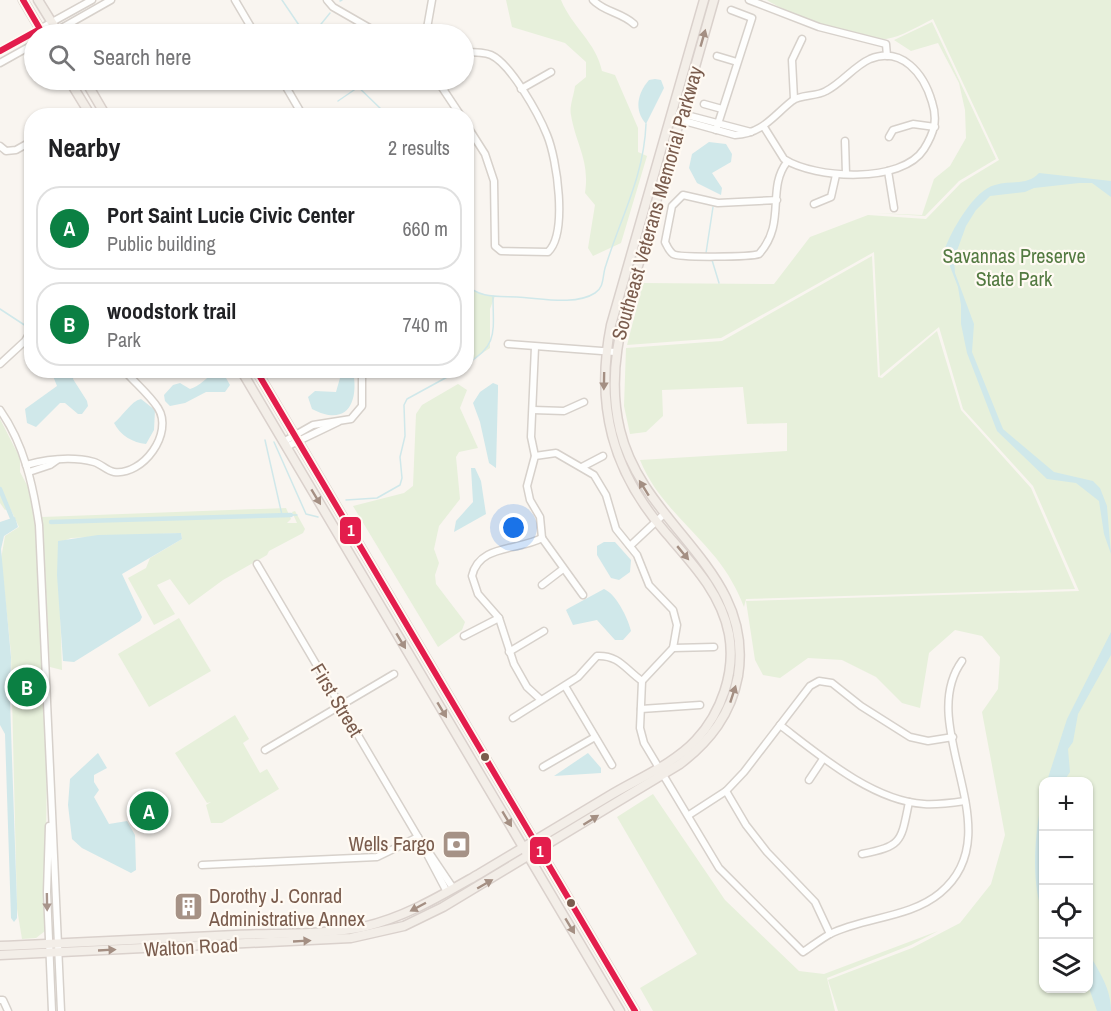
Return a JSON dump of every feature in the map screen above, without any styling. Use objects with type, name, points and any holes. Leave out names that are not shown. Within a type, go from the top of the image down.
[{"type":"main road","points":[[23,0],[37,24]]},
{"type":"main road","points":[[38,0],[51,22]]},
{"type":"main road","name":"Southeast Veterans Memorial Parkway","points":[[677,116],[704,0]]},
{"type":"main road","name":"Southeast Veterans Memorial Parkway","points":[[541,851],[661,770],[695,741],[715,713],[728,678],[731,649],[725,619],[708,583],[656,522],[633,489],[612,440],[604,398],[610,351],[677,116],[714,0]]},
{"type":"main road","points":[[75,90],[86,108]]},
{"type":"main road","points":[[91,90],[101,108]]},
{"type":"main road","name":"Southeast Veterans Memorial Parkway","points":[[535,840],[701,748],[723,718],[737,681],[740,648],[735,618],[721,586],[704,561],[663,515],[642,486],[622,439],[614,400],[610,351]]},
{"type":"main road","points":[[246,378],[620,1011]]},
{"type":"main road","points":[[261,378],[635,1011]]},
{"type":"main road","points":[[412,660],[420,661],[432,670]]},
{"type":"main road","name":"Walton Road","points":[[0,955],[53,948],[209,936],[359,928],[411,912],[535,840]]},
{"type":"main road","name":"Walton Road","points":[[0,946],[160,948],[372,935],[423,918],[541,851]]},
{"type":"main road","points":[[207,946],[215,942],[244,939],[255,934]]},
{"type":"main road","points":[[160,948],[200,941],[209,936]]},
{"type":"street","points":[[51,22],[92,0]]},
{"type":"street","points":[[70,24],[111,0]]},
{"type":"street","points":[[235,0],[249,24]]},
{"type":"street","points":[[327,0],[333,8],[362,24]]},
{"type":"street","points":[[428,24],[432,0]]},
{"type":"street","points":[[594,0],[609,10],[623,14],[634,24]]},
{"type":"street","points":[[749,0],[819,27],[886,44],[887,56]]},
{"type":"street","points":[[763,0],[768,6]]},
{"type":"street","points":[[717,127],[752,18],[731,10]]},
{"type":"street","points":[[794,99],[792,60],[802,39]]},
{"type":"street","points":[[0,51],[24,40]]},
{"type":"street","points":[[0,63],[24,50]]},
{"type":"street","points":[[474,53],[491,55],[521,89],[547,134],[555,161],[559,196],[557,239],[548,252],[501,251],[495,246],[494,181],[485,154],[474,137]]},
{"type":"street","points":[[717,56],[737,62]]},
{"type":"street","points":[[677,116],[717,127],[735,135],[751,132],[764,127],[794,99],[823,93],[871,59],[887,56],[901,57],[914,68],[932,100],[935,128],[922,152],[908,163],[888,171],[836,175],[788,162],[779,154],[764,127]]},
{"type":"street","points":[[521,89],[551,72]]},
{"type":"street","points":[[288,90],[298,108]]},
{"type":"street","points":[[444,90],[456,108]]},
{"type":"street","points":[[704,104],[722,109]]},
{"type":"street","points":[[889,137],[893,130],[908,125],[935,128]]},
{"type":"street","points":[[845,141],[846,174]]},
{"type":"street","points":[[0,146],[6,151],[16,150],[24,146]]},
{"type":"street","points":[[777,200],[718,203],[683,195],[672,206],[665,242],[673,254],[680,256],[719,254],[749,257],[759,254],[776,223],[777,200],[778,177],[788,162]]},
{"type":"street","points":[[888,171],[894,208]]},
{"type":"street","points":[[814,204],[831,196],[836,175]]},
{"type":"street","points":[[0,364],[24,342]]},
{"type":"street","points":[[508,344],[610,351]]},
{"type":"street","points":[[535,347],[531,437],[535,456],[527,486],[530,500],[540,517],[542,538],[563,569],[571,575],[583,595]]},
{"type":"street","points":[[26,465],[49,459],[78,458],[98,463],[113,472],[138,467],[148,457],[162,429],[159,409],[131,378]]},
{"type":"street","points":[[284,445],[332,428],[338,422],[351,419],[362,406],[362,378]]},
{"type":"street","points":[[533,410],[564,411],[584,402]]},
{"type":"street","points":[[0,410],[13,432],[29,472],[39,525],[50,801],[53,948],[51,1011]]},
{"type":"street","points":[[535,456],[556,453],[582,467],[602,486],[616,529],[637,555],[649,585],[668,602],[676,617],[677,636],[673,648],[642,681],[641,736],[719,868],[803,952],[830,934],[922,904],[939,894],[953,881],[962,868],[968,848],[965,801],[953,737],[950,685],[953,673],[962,661]]},
{"type":"street","points":[[582,467],[603,456]]},
{"type":"street","points":[[29,472],[50,465],[57,460]]},
{"type":"street","points":[[630,546],[663,515]]},
{"type":"street","points":[[540,699],[527,687],[509,652],[499,618],[473,585],[474,568],[493,551],[521,547],[542,538]]},
{"type":"street","name":"First Street","points":[[257,564],[418,837],[432,853],[450,890]]},
{"type":"street","points":[[542,585],[563,569]]},
{"type":"street","points":[[464,636],[499,618]]},
{"type":"street","points":[[509,652],[544,631]]},
{"type":"street","points":[[673,648],[714,647]]},
{"type":"street","points":[[513,718],[578,677],[597,656],[615,657],[642,681]]},
{"type":"street","points":[[265,750],[394,674]]},
{"type":"street","points":[[689,815],[726,790],[810,686],[819,681],[838,687],[861,706],[910,737],[928,741],[953,737]]},
{"type":"street","points":[[565,686],[612,765]]},
{"type":"street","points":[[641,708],[700,705]]},
{"type":"street","points":[[780,725],[824,759],[864,783],[909,802],[924,804],[965,801]]},
{"type":"street","points":[[543,767],[595,737]]},
{"type":"street","points":[[809,780],[824,759]]},
{"type":"street","points":[[726,790],[746,825],[767,852],[815,902],[830,934]]},
{"type":"street","points":[[862,854],[887,849],[897,843],[903,831],[909,802]]},
{"type":"street","points":[[202,865],[377,856],[418,837]]},
{"type":"street","points":[[53,948],[61,1011]]},
{"type":"street","points":[[0,1000],[3,1000],[8,1011]]},
{"type":"green space","points":[[506,0],[561,0],[595,51],[602,71],[615,75],[638,128],[638,152],[647,156],[621,243],[593,256],[588,248],[595,205],[585,193],[586,171],[571,112],[575,86],[586,77],[586,62],[565,43],[512,27]]},
{"type":"green space","name":"Savannas Preserve State Park","points":[[767,0],[1111,0],[1111,1011],[838,1011],[828,980],[912,948],[960,923],[991,884],[1005,835],[982,712],[998,689],[1000,657],[982,636],[955,630],[929,653],[920,708],[902,703],[876,677],[842,660],[808,658],[780,678],[763,675],[755,660],[746,601],[1079,591],[1033,486],[963,409],[939,327],[880,376],[874,252],[721,338],[627,345],[643,283],[774,284],[810,237],[868,215],[926,219],[961,183],[999,160],[933,19],[898,36],[876,39],[826,26]]},
{"type":"green space","points":[[932,22],[996,159],[959,181],[925,216],[875,213],[922,215],[934,179],[950,166],[966,138],[965,110],[959,83],[938,43],[911,51],[894,40]]},
{"type":"green space","points":[[872,256],[878,377],[882,378],[937,331],[961,410],[1031,488],[1075,589],[746,599],[744,607],[732,581],[720,564],[655,488],[640,460],[787,451],[787,423],[747,424],[743,387],[662,390],[663,416],[646,432],[630,434],[624,406],[626,348],[722,341]]},
{"type":"green space","points":[[474,290],[484,295],[495,296],[490,309],[490,348],[474,358]]},
{"type":"green space","points":[[458,384],[467,390],[460,408],[478,448],[459,452],[456,457],[460,499],[439,526],[434,549],[439,563],[435,575],[436,584],[465,622],[462,630],[438,647],[353,506],[404,493],[413,486],[416,414],[422,405]]},
{"type":"green space","points":[[0,419],[20,458],[20,472],[28,487],[35,517],[47,757],[45,931],[36,938],[22,939],[17,909],[11,653],[1,559],[5,536],[19,527],[10,508],[5,510],[0,503]]},
{"type":"green space","points":[[286,508],[291,519],[287,523],[297,523],[292,512],[295,511],[305,529],[303,533],[223,580],[189,605],[170,579],[157,585],[175,614],[154,625],[128,578],[146,568],[150,558],[182,539],[181,533],[71,538],[58,543],[62,670],[50,667],[42,517]]},
{"type":"green space","points":[[179,618],[211,671],[149,707],[118,654]]},
{"type":"green space","points":[[235,715],[249,739],[243,743],[260,773],[267,769],[279,789],[222,823],[211,823],[206,805],[211,802],[207,803],[175,753]]},
{"type":"green space","points":[[653,794],[725,900],[799,971],[824,974],[938,931],[911,945],[827,978],[835,1011],[653,1011],[640,988],[697,954],[617,817]]},
{"type":"water","points":[[649,80],[661,80],[664,88],[646,124],[642,119],[638,102]]},
{"type":"water","points":[[709,142],[726,144],[732,154],[731,162],[712,173],[722,188],[721,195],[697,183],[689,168],[692,154]]},
{"type":"water","points":[[1039,173],[1111,181],[1111,197],[1092,183],[1034,188],[1025,192],[990,196],[976,210],[966,226],[954,259],[955,273],[974,324],[972,352],[1003,429],[1054,472],[1093,481],[1100,488],[1107,506],[1111,554],[1104,534],[1099,501],[1076,483],[1047,479],[997,431],[967,353],[961,324],[958,287],[944,251],[964,212],[987,188],[1029,180]]},
{"type":"water","points":[[54,378],[73,378],[87,401],[88,406],[82,414],[78,414],[65,403],[60,403],[36,427],[27,423],[25,409],[57,386]]},
{"type":"water","points":[[208,378],[226,378],[230,385],[225,392],[206,392],[185,403],[170,406],[165,401],[164,395],[173,385],[180,383],[190,389]]},
{"type":"water","points":[[340,378],[354,378],[352,401],[342,413],[324,414],[312,409],[308,397],[315,391],[336,392]]},
{"type":"water","points":[[493,383],[498,385],[496,468],[489,463],[480,422],[473,403],[480,392]]},
{"type":"water","points":[[141,399],[155,410],[154,430],[146,444],[127,438],[114,423],[137,400]]},
{"type":"water","points":[[471,468],[475,468],[481,481],[486,514],[454,532],[456,521],[473,502]]},
{"type":"water","points":[[15,517],[18,527],[4,536],[1,549],[11,657],[10,700],[17,904],[17,918],[14,922],[11,918],[5,734],[0,725],[0,522]]},
{"type":"water","points":[[181,533],[182,539],[122,574],[142,617],[140,621],[74,662],[63,661],[57,575],[58,541],[98,535]]},
{"type":"water","points":[[604,542],[615,542],[631,560],[630,572],[619,580],[611,578],[597,555],[597,546]]},
{"type":"water","points":[[604,589],[617,601],[631,631],[623,640],[615,640],[597,620],[573,625],[566,610]]},
{"type":"water","points":[[1111,632],[1111,655],[1078,714],[1073,742],[1068,749],[1070,772],[1067,777],[1048,777],[1067,719]]},
{"type":"water","points":[[98,753],[107,768],[94,775],[94,782],[99,790],[94,797],[109,824],[127,821],[135,835],[136,870],[131,873],[82,848],[72,839],[68,805],[70,779]]},
{"type":"water","points":[[588,753],[601,768],[601,773],[554,776]]},
{"type":"water","points":[[1039,817],[1039,901],[1035,871]]},
{"type":"water","points":[[1093,960],[1109,994],[1111,1011],[1097,1011],[1091,993],[1093,993]]},
{"type":"waterway","points":[[282,0],[298,24]]},
{"type":"waterway","points":[[321,24],[330,13]]},
{"type":"waterway","points":[[338,101],[354,90]]},
{"type":"waterway","points":[[361,90],[380,108]]},
{"type":"waterway","points":[[474,290],[490,296],[557,300],[578,299],[595,293],[602,284],[606,265],[631,196],[641,161],[646,124]]},
{"type":"waterway","points":[[706,253],[713,207]]},
{"type":"waterway","points":[[712,260],[719,283]]},
{"type":"waterway","points":[[474,359],[484,351],[492,336],[493,297]]},
{"type":"waterway","points":[[0,309],[24,325]]},
{"type":"waterway","points":[[346,500],[377,498],[400,485],[402,478],[400,457],[405,436],[404,405],[407,399],[445,378]]},
{"type":"waterway","points":[[265,440],[282,515]]},
{"type":"waterway","points":[[274,442],[306,514],[318,517]]},
{"type":"waterway","points":[[0,489],[12,518]]},
{"type":"waterway","points":[[291,515],[297,515]]},
{"type":"waterway","points":[[51,522],[291,515]]},
{"type":"transit line","name":"1","points":[[23,0],[37,24]]},
{"type":"transit line","name":"1","points":[[0,51],[24,38]]},
{"type":"transit line","name":"1","points":[[261,378],[635,1011]]},
{"type":"place","name":"woodstork trail","points":[[27,687]]},
{"type":"place","name":"Port Saint Lucie Civic Center","points":[[149,811]]},
{"type":"place","name":"Wells Fargo","points":[[456,844]]},
{"type":"place","name":"Dorothy J. Conrad Administrative Annex","points":[[188,907]]}]
